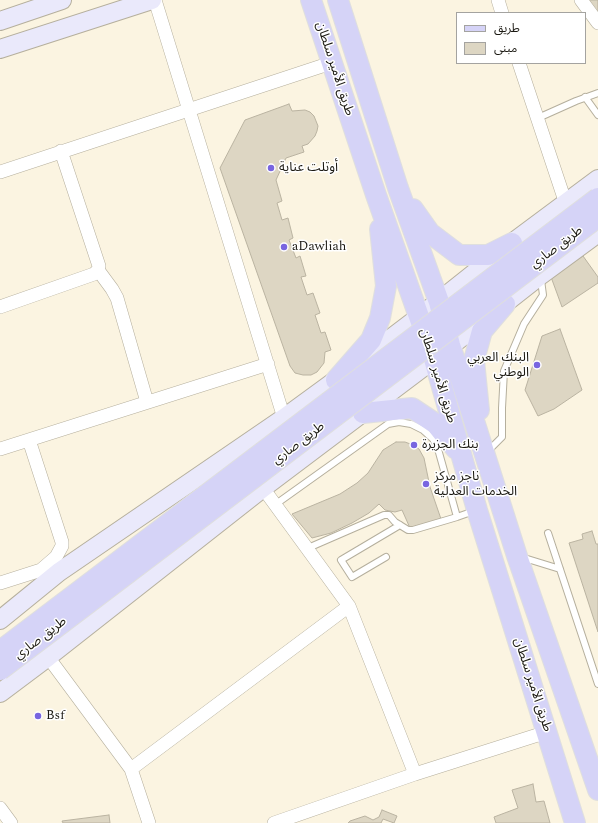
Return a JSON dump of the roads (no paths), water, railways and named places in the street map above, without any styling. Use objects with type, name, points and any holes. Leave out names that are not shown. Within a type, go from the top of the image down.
[{"type":"main road","points":[[0,21],[62,0]]},
{"type":"main road","points":[[0,49],[154,0]]},
{"type":"main road","name":"طريق الأمير سلطان","points":[[311,0],[376,195],[434,359],[477,510],[576,823]]},
{"type":"main road","name":"طريق الأمير سلطان","points":[[338,0],[398,188],[439,302],[450,345],[517,556],[598,790]]},
{"type":"main road","points":[[0,620],[59,572],[284,418],[336,380],[439,302],[512,243],[598,179]]},
{"type":"main road","points":[[398,188],[430,233],[459,255],[488,255],[512,243]]},
{"type":"main road","points":[[336,380],[371,340],[380,318],[386,286],[376,195]]},
{"type":"main road","name":"طريق صاري","points":[[0,651],[598,198]]},
{"type":"main road","name":"طريق صاري","points":[[0,670],[598,217]]},
{"type":"main road","name":"طريق صاري","points":[[363,413],[505,304],[540,275],[598,233]]},
{"type":"main road","points":[[512,243],[476,284],[476,295],[478,298],[493,302],[540,275]]},
{"type":"main road","points":[[484,455],[474,360],[482,331],[505,304]]},
{"type":"main road","points":[[0,693],[263,488],[363,413],[404,370],[406,364],[404,356],[397,350],[390,352],[336,380]]},
{"type":"main road","points":[[363,413],[412,408],[436,424],[461,456]]},
{"type":"street","points":[[154,0],[284,418]]},
{"type":"street","points":[[498,0],[502,12]]},
{"type":"street","points":[[581,0],[598,23]]},
{"type":"street","points":[[0,172],[331,63]]},
{"type":"street","points":[[519,64],[566,204]]},
{"type":"street","points":[[62,151],[99,266],[98,270],[117,298],[148,402]]},
{"type":"street","points":[[0,307],[94,274],[98,270]]},
{"type":"street","points":[[0,449],[268,364]]},
{"type":"street","points":[[0,584],[41,570],[53,562],[62,546],[29,440]]},
{"type":"street","points":[[263,488],[349,606],[415,774]]},
{"type":"street","points":[[131,769],[349,606]]},
{"type":"street","points":[[48,657],[131,769],[149,823]]},
{"type":"street","points":[[274,823],[415,774],[547,732]]},
{"type":"street","points":[[0,808],[11,823]]},
{"type":"lane","points":[[538,118],[585,97],[598,93]]},
{"type":"lane","points":[[585,97],[598,115]]},
{"type":"lane","points":[[484,455],[502,437],[504,371],[524,324],[543,296],[540,275]]},
{"type":"lane","points":[[276,504],[388,424],[399,422],[411,424],[423,430],[432,439],[438,449],[457,517]]},
{"type":"lane","points":[[308,548],[384,515],[389,515],[395,522],[408,530],[413,530],[477,510]]},
{"type":"lane","points":[[386,556],[352,577],[342,560],[400,525]]},
{"type":"lane","points":[[548,533],[598,684]]},
{"type":"lane","points":[[517,556],[560,568]]},
{"type":"place","name":"أوتلت عناية","points":[[271,168]]},
{"type":"place","name":"aDawliah","points":[[284,247]]},
{"type":"place","name":"البنك العربي الوطني","points":[[537,365]]},
{"type":"place","name":"بنك الجزيرة","points":[[414,445]]},
{"type":"place","name":"ناجز مركز الخدمات العدلية","points":[[426,484]]},
{"type":"place","name":"Bsf","points":[[38,716]]}]
